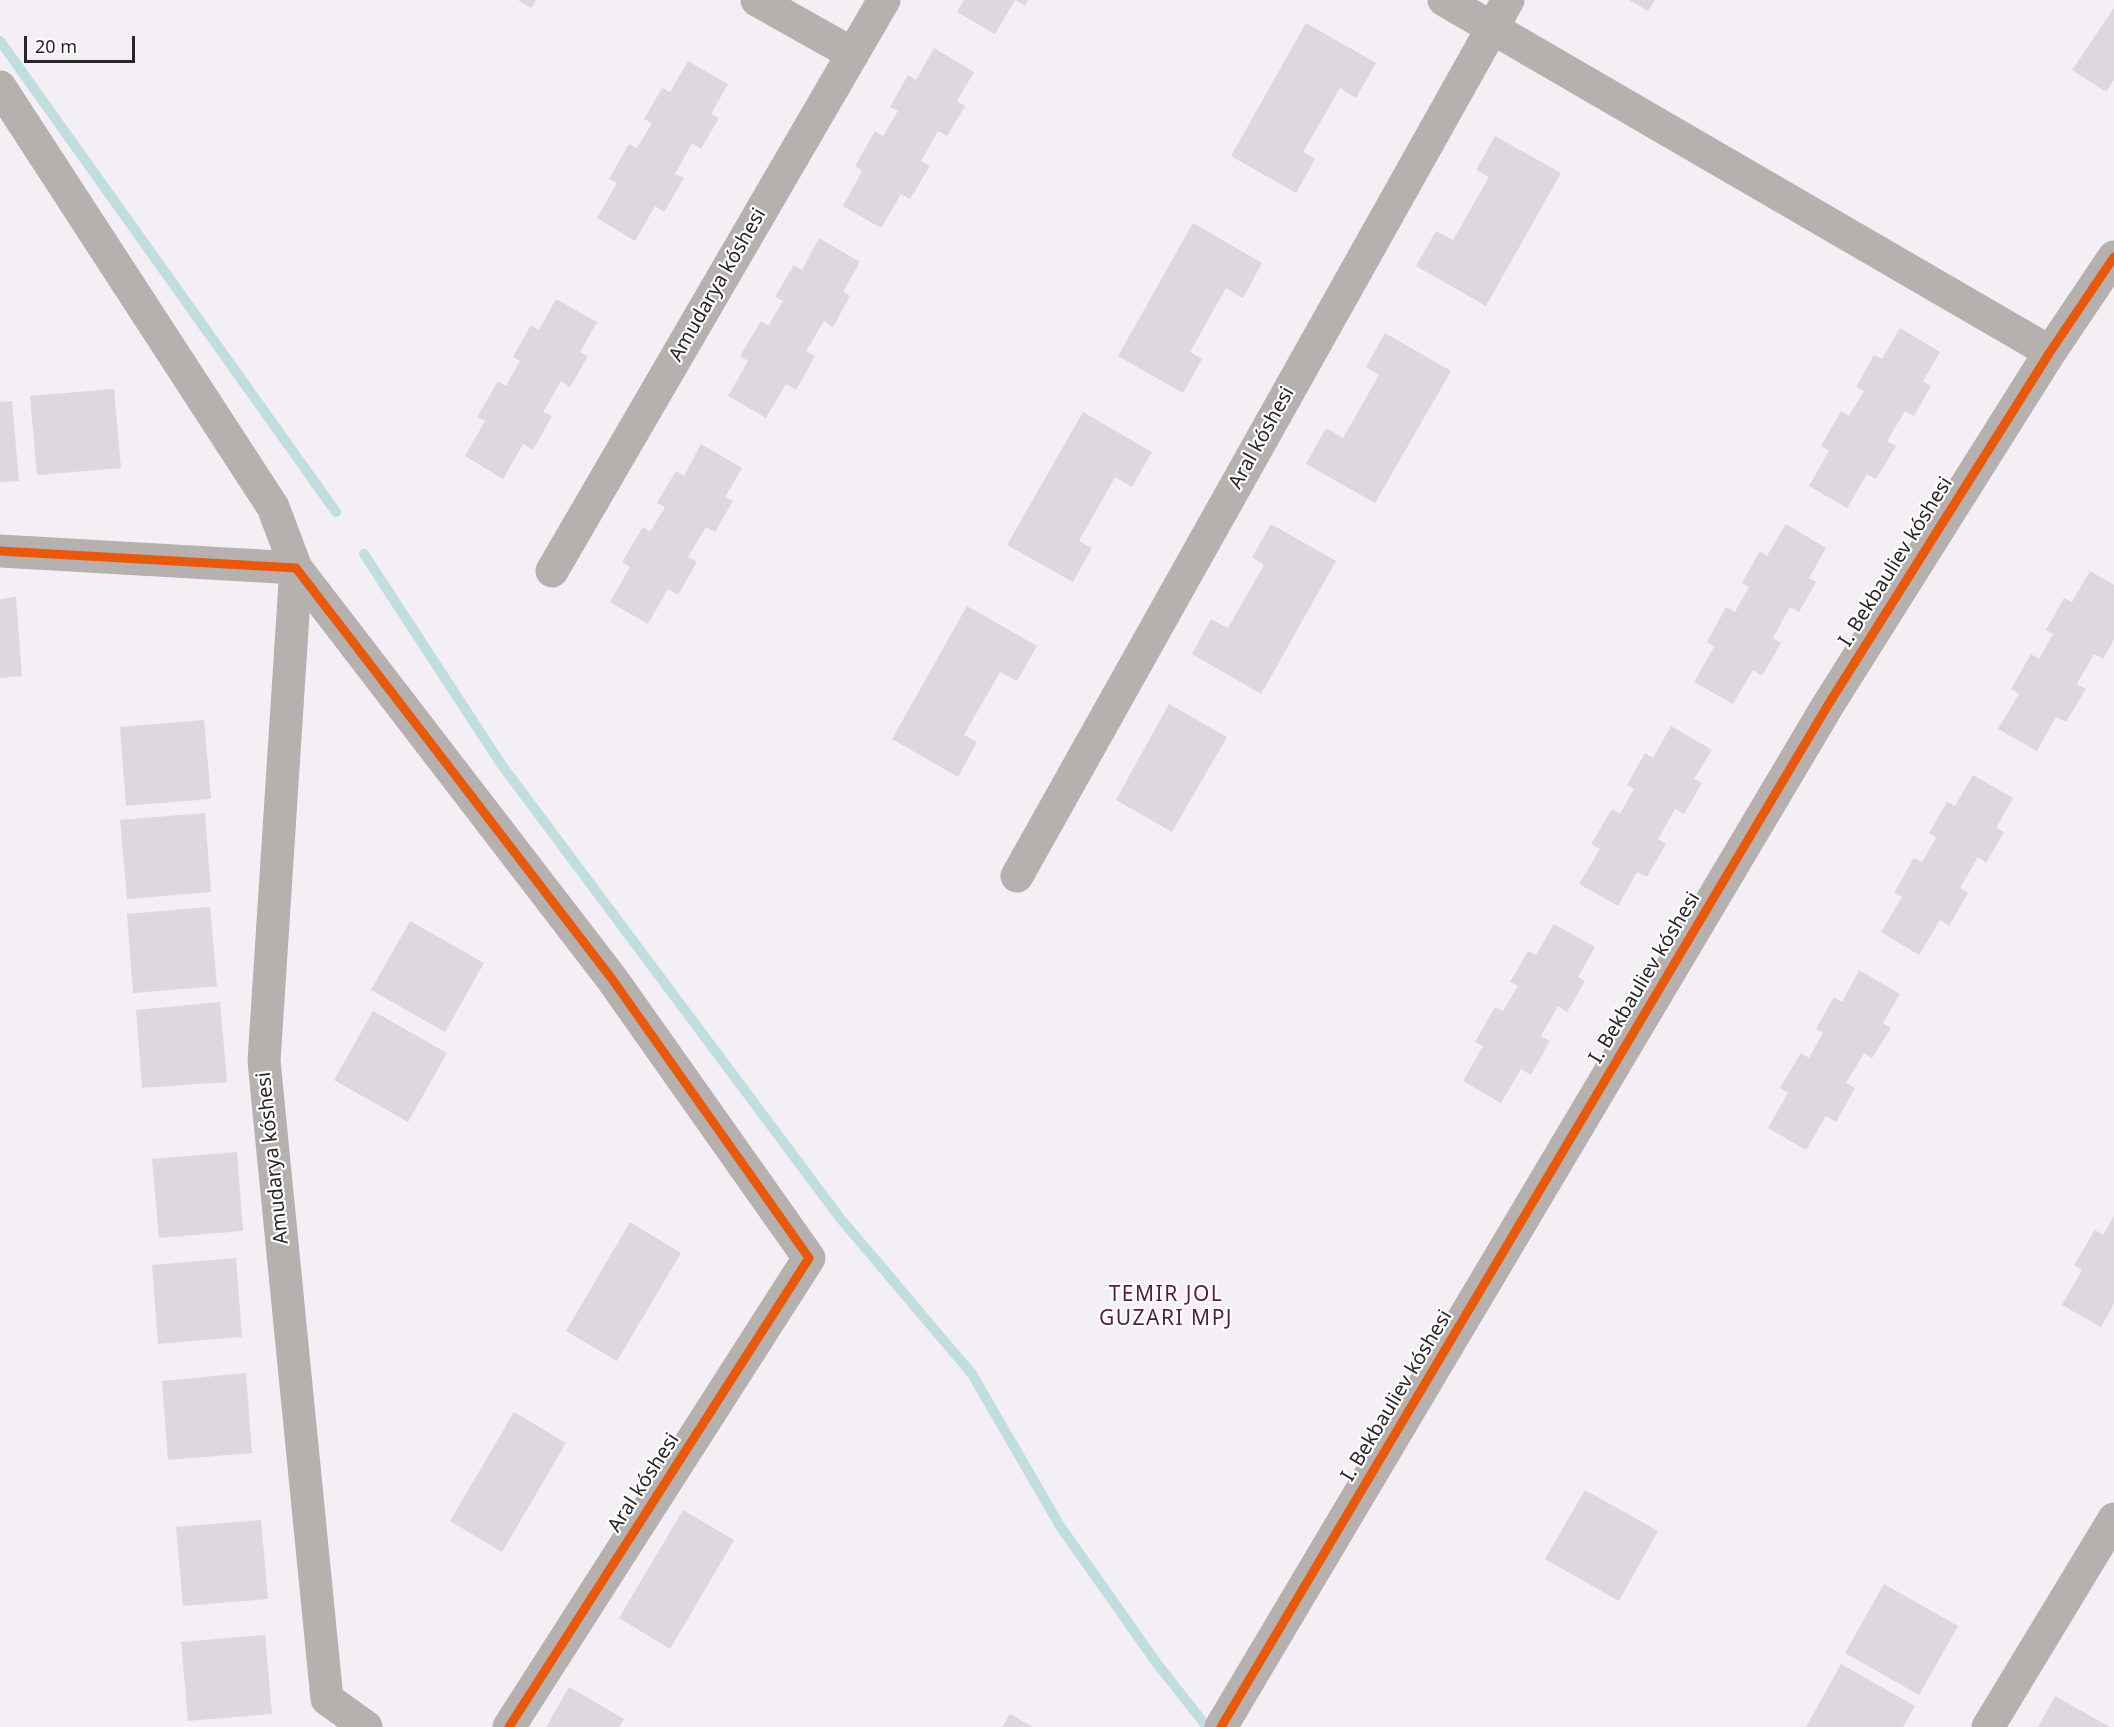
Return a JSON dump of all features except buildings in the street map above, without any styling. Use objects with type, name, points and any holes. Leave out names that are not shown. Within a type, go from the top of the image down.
[{"type":"street","points":[[757,0],[853,54]]},
{"type":"street","name":"Amudarya kóshesi","points":[[552,571],[884,0]]},
{"type":"street","points":[[1444,0],[2050,352]]},
{"type":"street","name":"Aral kóshesi","points":[[1017,876],[1508,0]]},
{"type":"street","points":[[0,87],[273,507],[296,568],[0,550]]},
{"type":"street","name":"I. Bekbauliev kóshesi","points":[[1221,1727],[1828,705],[2050,352],[2114,257]]},
{"type":"street","name":"Amudarya kóshesi","points":[[296,568],[264,1061],[327,1699],[366,1727]]},
{"type":"street","name":"Aral kóshesi","points":[[296,568],[612,979],[809,1258],[509,1727]]},
{"type":"street","points":[[1988,1727],[2114,1519]]},
{"type":"waterway","points":[[0,41],[336,512]]},
{"type":"waterway","points":[[364,554],[501,764],[840,1218],[972,1374],[1060,1526],[1158,1665],[1204,1723]]},
{"type":"cycle path","points":[[1221,1727],[1828,705],[2050,352],[2114,257]]},
{"type":"cycle path","points":[[0,551],[296,568],[612,979],[809,1258],[509,1727]]},
{"type":"district","name":"TEMIR JOL GUZARI MPJ","points":[[1166,1307]]}]
